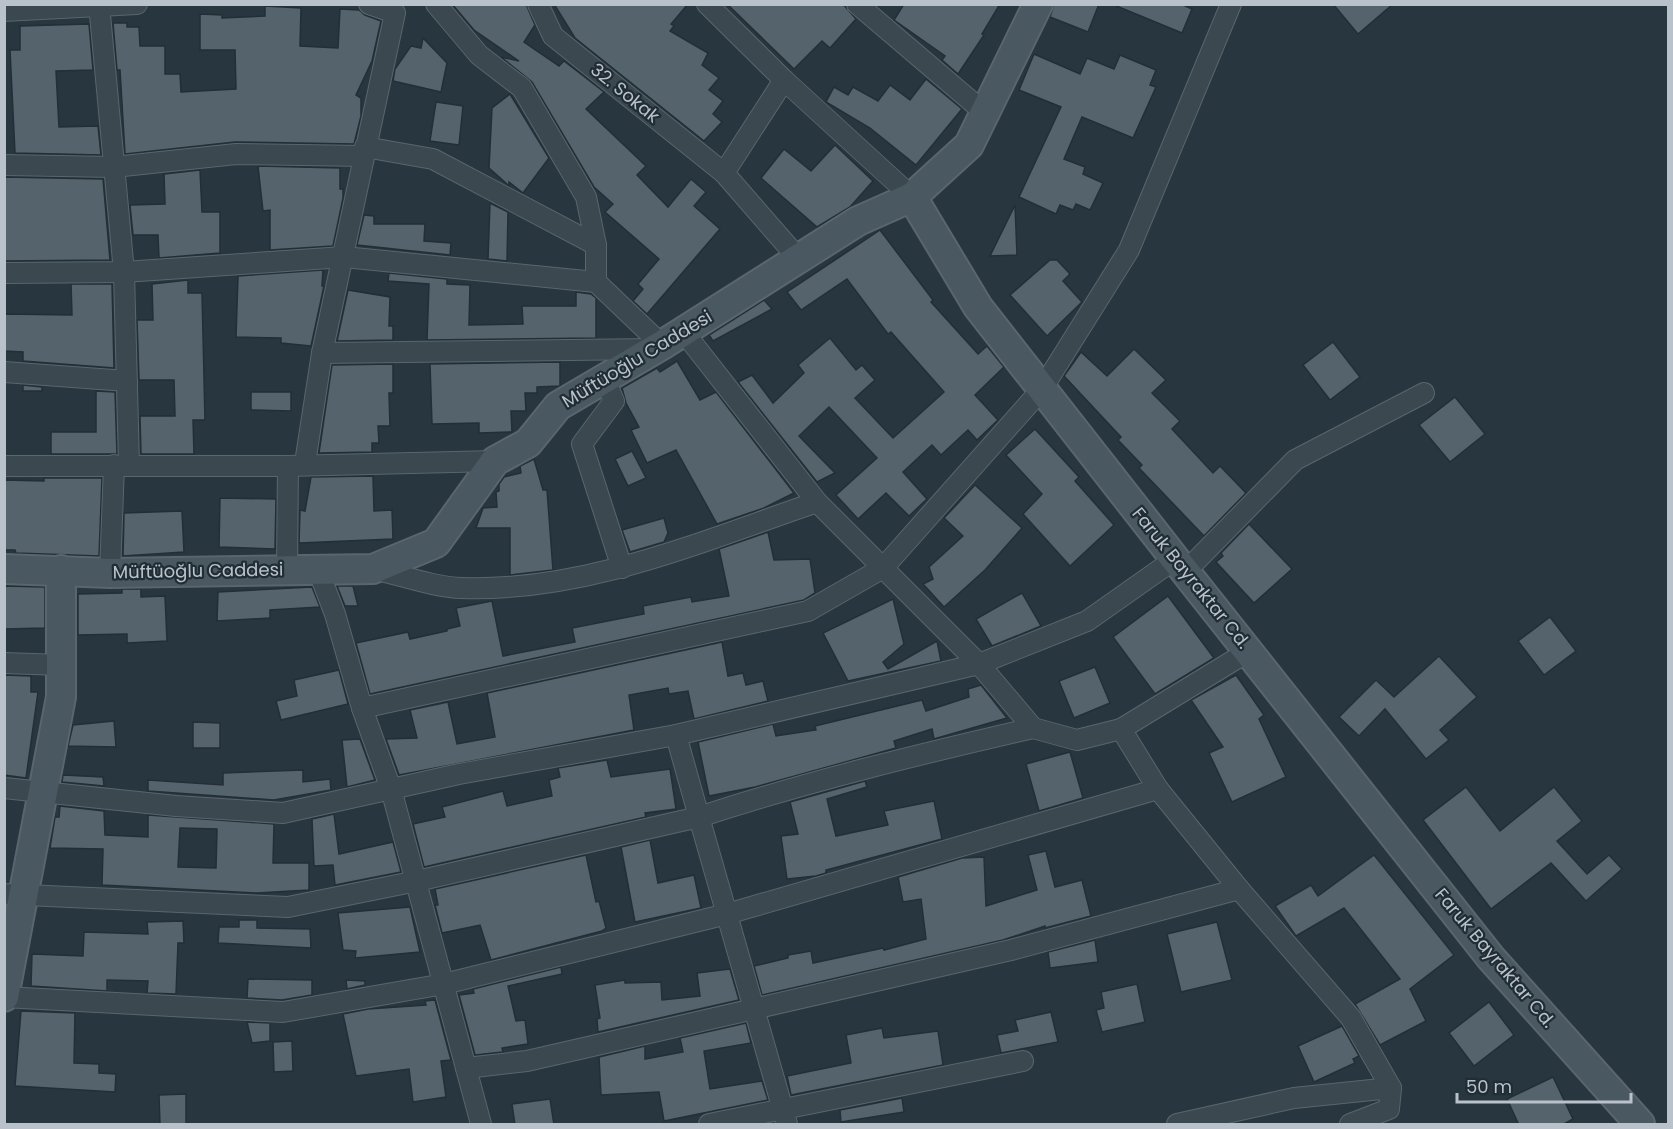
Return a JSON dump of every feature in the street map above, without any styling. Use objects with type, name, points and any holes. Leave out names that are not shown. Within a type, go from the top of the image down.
[{"type":"street","points":[[4,11],[40,7],[137,4]]},
{"type":"street","points":[[287,570],[296,464],[344,256],[364,151],[404,9],[369,4]]},
{"type":"street","points":[[436,4],[479,55],[522,88],[586,197],[596,245],[596,282]]},
{"type":"street","name":"32. Sokak","points":[[538,4],[554,36],[724,173],[798,258]]},
{"type":"street","points":[[857,4],[985,112]]},
{"type":"street","points":[[711,6],[784,80],[912,197],[969,146],[1038,4]]},
{"type":"street","points":[[99,5],[124,272],[126,381],[121,465],[110,573]]},
{"type":"street","points":[[363,708],[808,611],[883,568],[1042,389],[1129,250],[1228,5]]},
{"type":"street","points":[[724,173],[784,80]]},
{"type":"street","points":[[4,165],[114,167],[237,154],[364,151],[433,159],[596,245]]},
{"type":"street","name":"Faruk Bayraktar Cd.","points":[[912,197],[978,307],[1180,566],[1491,958],[1640,1125]]},
{"type":"street","name":"Müftüoğlu Caddesi","points":[[4,569],[110,573],[373,569],[436,543],[495,460],[528,443],[558,406],[605,380],[858,220],[912,197]]},
{"type":"street","points":[[4,273],[124,272],[344,256],[596,282],[666,342],[817,502],[979,664],[1033,728]]},
{"type":"street","points":[[322,352],[666,342]]},
{"type":"street","points":[[4,372],[126,381]]},
{"type":"street","points":[[605,380],[614,401],[582,444],[622,568]]},
{"type":"street","points":[[4,788],[176,806],[283,813],[392,789],[676,735],[979,664],[1087,621],[1180,566],[1295,460],[1424,393]]},
{"type":"street","points":[[4,466],[495,460]]},
{"type":"street","points":[[373,569],[460,588],[534,586],[622,568],[817,502]]},
{"type":"street","points":[[61,570],[61,697],[43,792],[13,895],[4,997],[283,1012],[444,984],[727,914],[1158,789]]},
{"type":"street","points":[[318,570],[335,614],[363,708],[392,789],[466,1068],[476,1124]]},
{"type":"street","points":[[13,895],[288,907],[417,881],[699,817],[778,791],[899,758],[1033,728],[1077,740],[1121,729],[1249,651]]},
{"type":"street","points":[[4,663],[61,665]]},
{"type":"street","points":[[1121,729],[1158,789],[1239,889],[1351,1018],[1391,1088],[1389,1109],[1350,1125]]},
{"type":"street","points":[[676,735],[785,1117]]},
{"type":"street","points":[[466,1068],[527,1061],[1011,950],[1239,889]]},
{"type":"street","points":[[709,1125],[785,1117],[1023,1061]]},
{"type":"street","points":[[1177,1125],[1294,1098],[1391,1088]]},
{"type":"building","points":[[452,4],[526,4],[535,25],[524,42],[559,66],[564,61],[604,92],[586,109],[646,166],[637,175],[668,207],[691,179],[706,192],[694,206],[720,229],[647,314],[633,301],[643,289],[638,284],[659,259],[605,212],[613,204],[594,187],[532,82],[501,57],[519,61],[474,30]]},
{"type":"building","points":[[554,4],[688,4],[671,24],[674,26],[670,31],[708,53],[702,65],[719,78],[709,90],[723,101],[713,114],[722,122],[704,141],[575,38]]},
{"type":"building","points":[[727,4],[843,4],[856,19],[830,48],[822,41],[794,69]]},
{"type":"building","points":[[904,4],[1000,4],[982,34],[984,35],[958,74],[942,60],[945,56],[894,20]]},
{"type":"building","points":[[1054,4],[1099,4],[1088,32],[1050,17]]},
{"type":"building","points":[[1181,4],[1192,9],[1182,33],[1114,5]]},
{"type":"building","points":[[1333,4],[1393,4],[1358,34]]},
{"type":"building","points":[[265,6],[301,8],[300,46],[338,48],[340,9],[359,10],[381,21],[372,61],[356,95],[361,98],[361,116],[354,144],[235,142],[125,154],[120,70],[117,70],[113,23],[127,23],[127,27],[139,27],[140,46],[165,46],[165,74],[180,74],[181,92],[236,89],[235,50],[200,50],[200,14],[222,15],[222,18],[265,16]]},
{"type":"building","points":[[89,24],[93,70],[56,71],[59,127],[98,126],[101,155],[15,153],[10,50],[20,50],[20,26]]},
{"type":"building","points":[[423,38],[447,63],[441,92],[393,81],[395,69],[411,46],[421,48]]},
{"type":"building","points":[[1034,54],[1080,74],[1087,58],[1114,69],[1120,55],[1156,70],[1150,85],[1156,87],[1133,138],[1082,117],[1064,159],[1085,167],[1083,174],[1103,183],[1090,210],[1076,204],[1073,210],[1060,205],[1056,214],[1019,197],[1061,107],[1019,90]]},
{"type":"building","points":[[926,79],[962,109],[916,165],[870,128],[826,102],[834,87],[848,95],[853,87],[878,101],[890,85],[910,100]]},
{"type":"building","points":[[510,94],[549,158],[523,193],[509,182],[509,186],[489,168],[492,108]]},
{"type":"building","points":[[436,102],[463,106],[459,145],[430,141]]},
{"type":"building","points":[[835,145],[873,181],[850,207],[817,227],[761,178],[784,149],[811,171]]},
{"type":"building","points":[[258,166],[340,168],[340,189],[343,189],[343,198],[333,246],[270,250],[270,210],[263,211]]},
{"type":"building","points":[[200,170],[202,212],[220,212],[220,253],[159,258],[158,235],[133,235],[130,205],[165,204],[164,174]]},
{"type":"building","points":[[4,177],[103,179],[110,260],[4,261]]},
{"type":"building","points":[[490,203],[508,212],[507,261],[488,259]]},
{"type":"building","points":[[1015,205],[1017,255],[990,256]]},
{"type":"building","points":[[364,215],[374,216],[374,224],[425,224],[424,241],[451,243],[450,255],[357,245]]},
{"type":"building","points":[[880,230],[933,300],[931,302],[978,354],[987,346],[1004,367],[975,395],[998,420],[977,440],[968,430],[941,455],[932,445],[903,472],[927,499],[909,516],[886,493],[858,519],[836,495],[877,458],[829,407],[799,436],[835,473],[817,482],[738,382],[752,375],[773,403],[804,373],[798,365],[830,338],[856,370],[862,365],[875,380],[855,398],[893,438],[944,392],[891,332],[888,334],[847,279],[801,310],[787,292]]},
{"type":"building","points":[[1050,260],[1057,260],[1070,274],[1063,281],[1082,302],[1047,336],[1010,295]]},
{"type":"building","points":[[323,270],[322,286],[324,286],[311,346],[281,343],[281,338],[236,337],[238,276]]},
{"type":"building","points":[[389,273],[447,279],[447,284],[470,285],[469,325],[523,324],[522,306],[576,306],[576,292],[591,294],[596,298],[596,338],[427,340],[429,284],[388,281]]},
{"type":"building","points":[[188,280],[188,293],[202,293],[205,420],[193,420],[194,454],[141,454],[140,416],[175,416],[174,380],[139,380],[137,320],[153,320],[152,284]]},
{"type":"building","points":[[71,284],[112,284],[114,368],[23,361],[23,352],[4,351],[4,314],[72,315]]},
{"type":"building","points":[[348,290],[390,297],[389,326],[393,326],[393,340],[337,341]]},
{"type":"building","points":[[764,300],[772,309],[713,341],[709,335]]},
{"type":"building","points":[[1333,342],[1360,377],[1330,400],[1303,365]]},
{"type":"building","points":[[1134,349],[1166,380],[1152,393],[1180,421],[1172,429],[1213,473],[1220,466],[1246,493],[1204,536],[1139,468],[1142,465],[1118,440],[1121,437],[1064,376],[1081,352],[1107,376]]},
{"type":"building","points":[[677,361],[700,400],[716,392],[794,493],[764,508],[717,524],[676,450],[647,463],[631,430],[639,427],[626,403],[622,388],[657,368],[660,372]]},
{"type":"building","points":[[560,362],[560,386],[537,387],[537,393],[525,393],[526,411],[511,411],[512,432],[479,433],[479,423],[432,424],[430,364]]},
{"type":"building","points":[[393,364],[393,393],[389,393],[390,426],[378,426],[379,443],[372,443],[372,452],[319,453],[332,365]]},
{"type":"building","points":[[23,385],[42,387],[42,391],[23,391]]},
{"type":"building","points":[[96,391],[115,392],[117,454],[51,454],[51,432],[96,432]]},
{"type":"building","points":[[251,392],[291,392],[291,411],[251,410]]},
{"type":"building","points":[[1455,397],[1485,434],[1450,462],[1419,425]]},
{"type":"building","points":[[1035,429],[1079,477],[1075,481],[1114,525],[1070,566],[1023,514],[1042,494],[1006,455]]},
{"type":"building","points":[[632,451],[646,478],[628,486],[615,459]]},
{"type":"building","points":[[534,459],[543,490],[547,490],[553,570],[510,575],[510,528],[476,528],[483,508],[497,507],[496,492],[499,491],[499,484],[504,477],[521,473],[520,466]]},
{"type":"building","points":[[373,476],[374,511],[392,510],[393,539],[299,543],[300,510],[305,511],[311,477]]},
{"type":"building","points":[[44,478],[102,478],[99,556],[16,553],[15,550],[4,550],[4,480],[44,481]]},
{"type":"building","points":[[975,485],[1022,528],[985,570],[944,607],[923,584],[933,579],[929,567],[963,536],[944,518]]},
{"type":"building","points":[[220,498],[276,499],[275,549],[219,547]]},
{"type":"building","points":[[182,511],[184,552],[123,556],[124,513]]},
{"type":"building","points":[[664,518],[668,533],[664,542],[630,552],[622,530]]},
{"type":"building","points":[[1249,524],[1292,569],[1254,603],[1216,562],[1223,556],[1221,553]]},
{"type":"building","points":[[768,532],[774,560],[810,559],[815,593],[804,600],[370,694],[356,643],[408,632],[410,639],[447,631],[447,629],[460,626],[456,608],[492,601],[503,656],[575,642],[572,628],[644,614],[643,606],[691,597],[692,602],[729,596],[719,549]]},
{"type":"building","points":[[4,586],[45,587],[45,628],[4,629]]},
{"type":"building","points":[[337,586],[353,586],[358,606],[345,606]]},
{"type":"building","points":[[312,587],[320,607],[270,610],[270,618],[217,621],[218,592]]},
{"type":"building","points":[[122,589],[141,589],[141,597],[165,596],[167,641],[127,643],[127,634],[78,635],[78,594],[122,593]]},
{"type":"building","points":[[1022,593],[1041,626],[992,646],[976,619]]},
{"type":"building","points":[[1168,596],[1214,658],[1155,694],[1113,637]]},
{"type":"building","points":[[893,599],[904,644],[883,662],[888,669],[937,641],[941,661],[848,681],[823,633]]},
{"type":"building","points":[[1550,617],[1576,651],[1544,675],[1518,641]]},
{"type":"building","points":[[722,642],[728,676],[743,673],[746,685],[763,681],[768,701],[694,719],[688,691],[669,694],[668,688],[629,695],[634,730],[399,775],[386,739],[417,738],[410,710],[448,702],[457,744],[495,737],[487,693]]},
{"type":"building","points":[[1439,656],[1477,697],[1440,730],[1449,740],[1426,759],[1385,709],[1359,736],[1339,717],[1376,680],[1394,697]]},
{"type":"building","points":[[1095,667],[1110,703],[1074,718],[1059,681]]},
{"type":"building","points":[[339,670],[348,704],[281,720],[276,701],[297,696],[294,680]]},
{"type":"building","points":[[4,675],[31,676],[31,692],[38,692],[26,778],[4,775]]},
{"type":"building","points":[[1236,675],[1264,715],[1259,719],[1286,777],[1232,802],[1209,753],[1223,747],[1191,700]]},
{"type":"building","points":[[981,685],[1007,718],[934,739],[932,729],[894,741],[896,748],[755,787],[709,796],[698,742],[773,724],[776,736],[816,730],[815,726],[922,700],[926,711],[969,697],[968,689]]},
{"type":"building","points":[[114,721],[116,747],[68,746],[73,725]]},
{"type":"building","points":[[193,722],[220,723],[220,748],[193,748]]},
{"type":"building","points":[[360,739],[375,780],[347,787],[342,740]]},
{"type":"building","points":[[1070,752],[1083,798],[1039,811],[1026,764]]},
{"type":"building","points":[[607,760],[611,777],[670,769],[676,809],[645,813],[646,817],[424,867],[413,824],[445,817],[442,807],[503,791],[507,806],[552,796],[549,780],[560,777],[558,768]]},
{"type":"building","points":[[303,770],[303,782],[330,779],[331,790],[274,800],[148,791],[148,780],[223,785],[223,773]]},
{"type":"building","points":[[63,775],[103,777],[104,786],[62,782]]},
{"type":"building","points":[[865,781],[867,787],[827,799],[836,836],[888,825],[884,811],[934,801],[942,839],[826,870],[826,873],[816,876],[787,879],[781,836],[798,834],[790,802]]},
{"type":"building","points":[[1466,787],[1500,831],[1554,787],[1582,821],[1557,841],[1587,874],[1609,855],[1622,869],[1586,901],[1551,863],[1491,909],[1423,820]]},
{"type":"building","points":[[60,806],[104,811],[105,835],[148,837],[148,815],[274,824],[273,863],[309,863],[309,890],[257,893],[102,885],[103,849],[50,848],[55,817],[59,817]],"holes":[[[180,828],[217,829],[216,868],[178,867]]]},
{"type":"building","points":[[334,814],[339,854],[393,842],[401,872],[335,885],[333,865],[314,866],[312,819]]},
{"type":"building","points":[[650,840],[658,883],[694,875],[701,908],[635,922],[621,847]]},
{"type":"building","points":[[1046,851],[1055,887],[1082,880],[1091,916],[1045,928],[1045,926],[1003,940],[762,995],[754,966],[788,958],[788,955],[811,951],[813,963],[883,948],[884,950],[926,939],[921,899],[903,902],[898,877],[962,858],[984,857],[986,906],[1037,890],[1028,855]]},
{"type":"building","points":[[586,855],[596,902],[599,901],[606,928],[602,931],[491,960],[480,925],[442,933],[435,905],[438,905],[435,889]]},
{"type":"building","points":[[1374,855],[1454,955],[1410,989],[1426,1021],[1380,1045],[1355,1004],[1400,979],[1344,908],[1296,936],[1275,906],[1311,885],[1318,896]]},
{"type":"building","points":[[410,907],[420,952],[355,958],[356,951],[343,950],[338,913]]},
{"type":"building","points":[[239,920],[257,920],[257,928],[310,929],[311,948],[218,943],[219,927],[239,927]]},
{"type":"building","points":[[183,921],[184,943],[178,943],[176,994],[147,993],[148,981],[107,980],[107,991],[31,986],[32,954],[83,956],[84,932],[148,934],[147,922]]},
{"type":"building","points":[[1217,922],[1232,980],[1181,992],[1167,934]]},
{"type":"building","points":[[1095,940],[1098,962],[1050,968],[1048,952]]},
{"type":"building","points":[[561,967],[562,974],[508,986],[516,1021],[525,1020],[528,1044],[502,1048],[503,1052],[475,1055],[459,995],[474,993],[473,989]]},
{"type":"building","points":[[730,969],[739,1000],[598,1032],[597,1019],[600,1018],[595,985],[625,980],[625,983],[661,982],[662,1000],[700,996],[697,973]]},
{"type":"building","points":[[248,979],[312,980],[312,995],[282,1000],[247,998]]},
{"type":"building","points":[[346,980],[365,981],[365,985],[347,989]]},
{"type":"building","points":[[1137,984],[1145,1022],[1102,1032],[1096,1010],[1104,1008],[1101,992]]},
{"type":"building","points":[[435,1000],[451,1060],[441,1061],[446,1097],[413,1102],[409,1069],[356,1076],[343,1014],[368,1009],[426,1005],[425,1001]]},
{"type":"building","points":[[1489,1002],[1514,1035],[1474,1066],[1449,1033]]},
{"type":"building","points":[[21,1011],[75,1013],[74,1063],[99,1064],[99,1073],[116,1074],[115,1092],[15,1086]]},
{"type":"building","points":[[1051,1012],[1058,1042],[1001,1053],[997,1035],[1018,1031],[1015,1020]]},
{"type":"building","points":[[247,1022],[270,1023],[270,1041],[252,1043]]},
{"type":"building","points":[[746,1023],[751,1043],[704,1051],[710,1089],[762,1081],[768,1100],[664,1121],[659,1092],[601,1095],[599,1057],[645,1046],[645,1059],[683,1052],[680,1038]]},
{"type":"building","points":[[1342,1026],[1359,1056],[1353,1059],[1355,1063],[1314,1082],[1298,1046]]},
{"type":"building","points":[[882,1028],[884,1038],[938,1031],[943,1065],[791,1095],[787,1076],[851,1063],[846,1035]]},
{"type":"building","points":[[292,1041],[293,1071],[274,1072],[273,1042]]},
{"type":"building","points":[[1553,1077],[1573,1119],[1562,1125],[1519,1125],[1507,1099]]},
{"type":"building","points":[[186,1094],[186,1125],[160,1125],[159,1095]]},
{"type":"building","points":[[902,1098],[904,1112],[841,1122],[840,1110]]},
{"type":"building","points":[[550,1099],[554,1125],[515,1125],[512,1104]]}]
